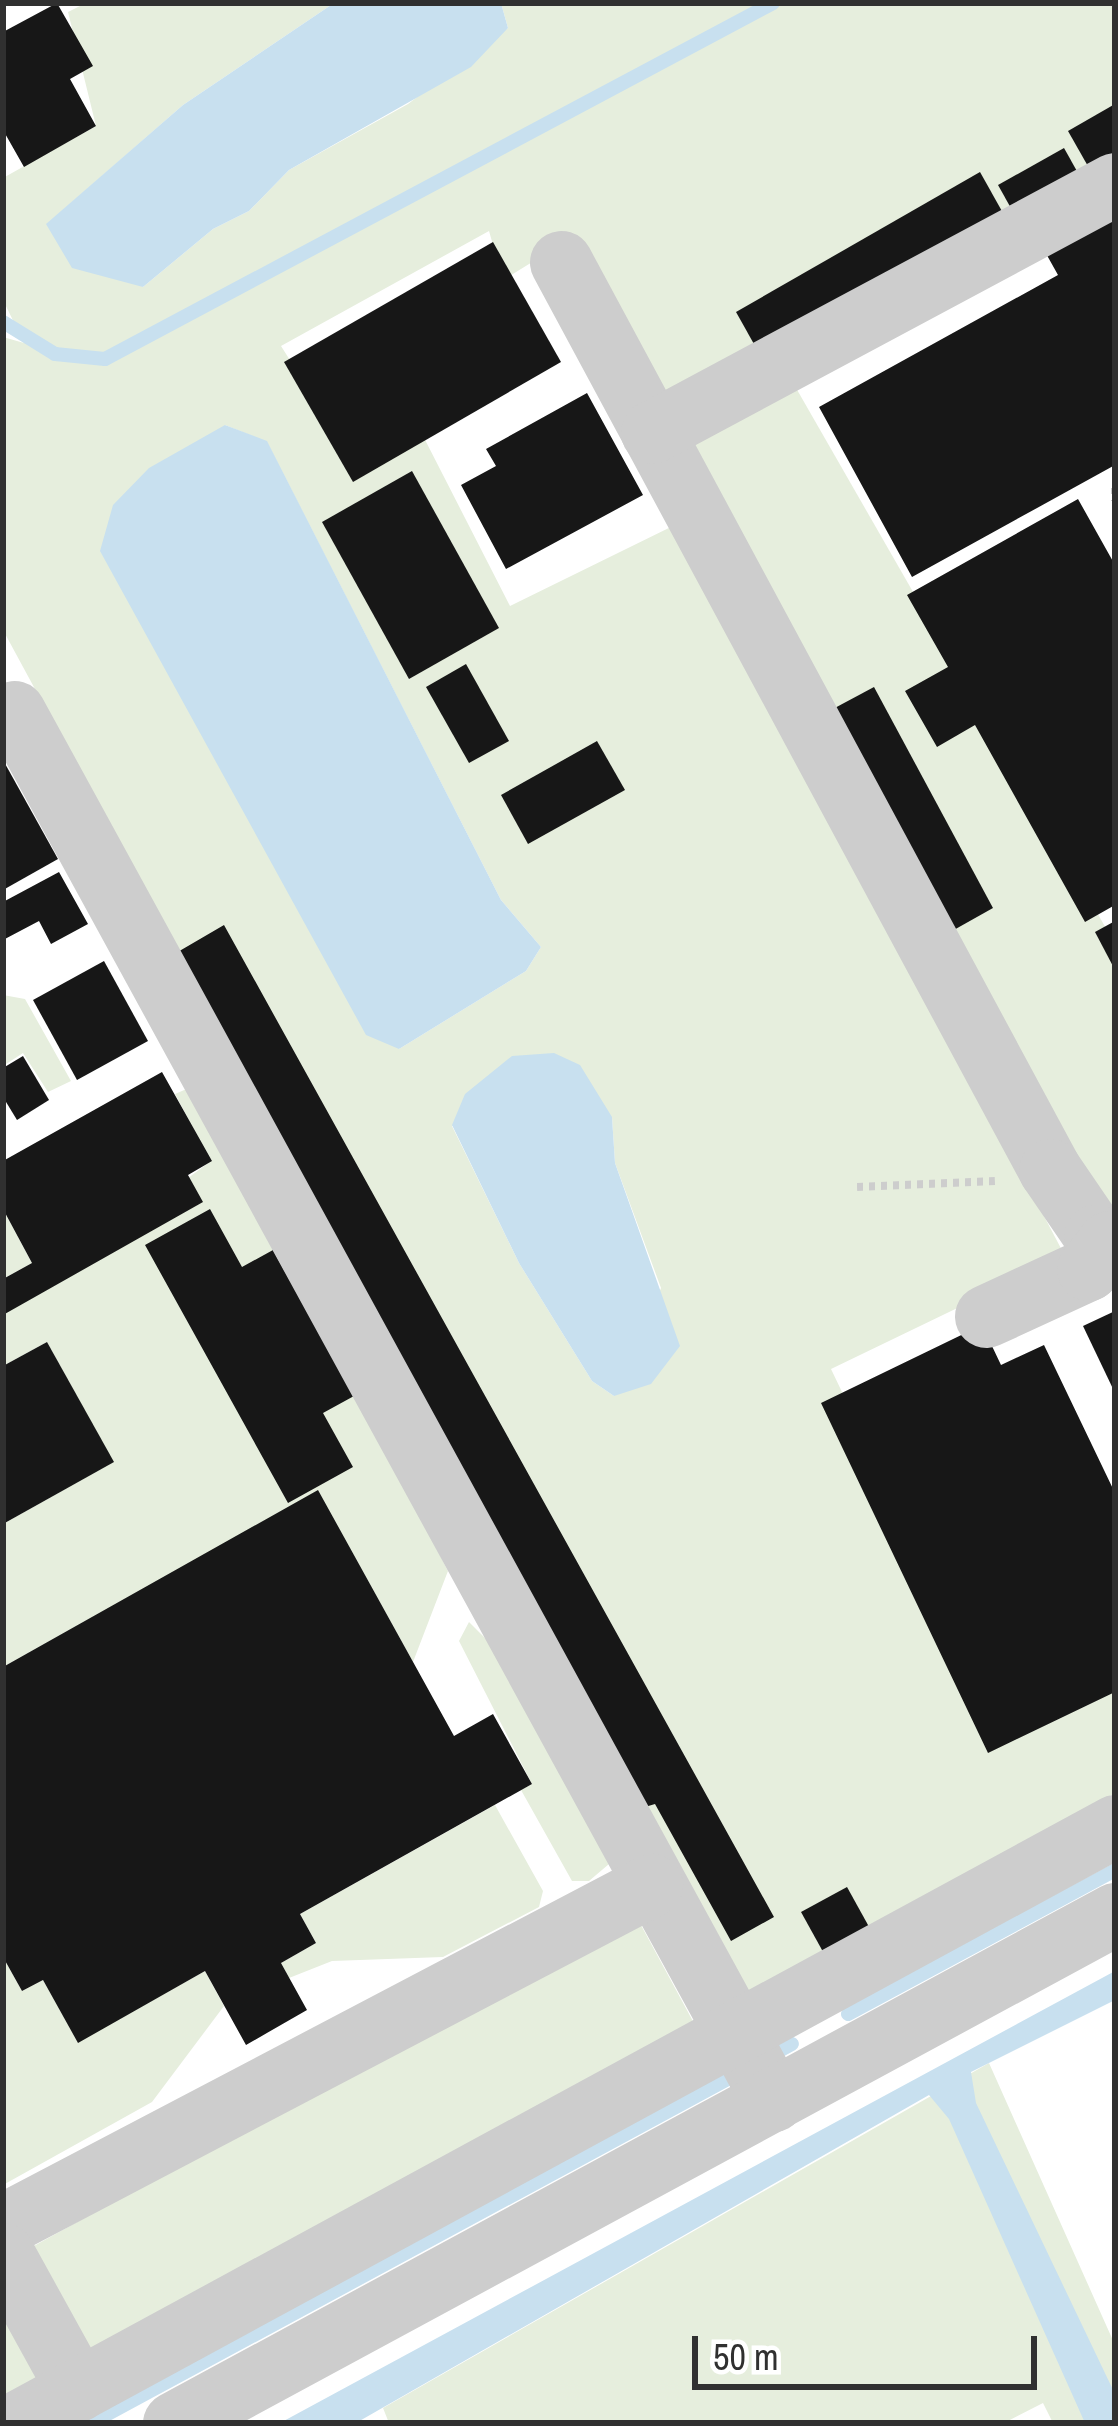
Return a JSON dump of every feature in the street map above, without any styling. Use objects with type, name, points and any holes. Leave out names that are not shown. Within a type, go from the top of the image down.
[{"type":"lane","points":[[652,432],[1115,184]]},
{"type":"lane","points":[[561,262],[1057,1181],[1095,1236],[1112,1243],[1088,1269],[986,1316]]},
{"type":"lane","points":[[14,712],[732,2034],[773,2099]]},
{"type":"lane","points":[[16,2423],[1115,1826]]},
{"type":"lane","points":[[3,2225],[651,1885]]},
{"type":"lane","points":[[174,2423],[1115,1914]]},
{"type":"lane","points":[[797,2000],[835,2063]]},
{"type":"lane","points":[[3,2254],[78,2390]]},
{"type":"path","points":[[1115,488],[1115,501]]},
{"type":"path","points":[[856,1187],[1057,1181]]},
{"type":"green space","points":[[86,3],[334,3],[183,105],[47,224],[143,287],[213,229],[249,211],[289,170],[408,104],[508,28],[501,3],[1115,3],[1115,152],[669,400],[568,240],[503,280],[489,231],[281,346],[357,466],[420,430],[510,606],[679,523],[1065,1256],[831,1369],[1005,1732],[1115,1681],[1115,1793],[744,1998],[3,630],[3,337],[24,343],[3,300],[3,178],[96,126],[68,12]],"holes":[[[225,425],[267,442],[501,900],[541,947],[526,971],[399,1049]],[[612,1117],[615,1163],[661,1288],[614,1396],[592,1381],[519,1263],[452,1126]]]},
{"type":"green space","points":[[788,374],[1115,944],[1115,1210],[1100,1202],[687,449]]},
{"type":"green space","points":[[3,995],[25,999],[71,1081],[48,1092],[23,1053],[3,1066]]},
{"type":"green space","points":[[198,1084],[448,1571],[413,1662],[318,1491],[3,1667],[3,1524],[113,1462],[47,1342],[3,1366],[3,1315],[211,1161],[175,1094]]},
{"type":"green space","points":[[3,1209],[32,1263],[3,1279]]},
{"type":"green space","points":[[469,1622],[491,1644],[609,1864],[589,1881],[572,1881],[521,1790],[532,1784],[459,1641]]},
{"type":"green space","points":[[495,1805],[543,1891],[539,1907],[443,1957],[332,1961],[289,1978],[281,1963],[316,1943],[300,1914]]},
{"type":"green space","points":[[635,1914],[695,2025],[92,2357],[32,2247]]},
{"type":"green space","points":[[3,1957],[22,1991],[43,1980],[78,2042],[205,1971],[224,2006],[152,2102],[3,2185]]},
{"type":"green space","points":[[989,2063],[1115,2345],[1115,2423],[1053,2423],[1043,2403],[1004,2423],[389,2423],[383,2408]]},
{"type":"green space","points":[[3,2303],[41,2384],[3,2403]]},
{"type":"water","points":[[334,3],[501,3],[508,28],[471,67],[289,170],[249,211],[213,229],[143,287],[72,268],[46,224],[183,105]]},
{"type":"water","points":[[225,425],[267,441],[501,900],[541,947],[526,971],[399,1049],[366,1035],[100,551],[113,505],[149,468]]},
{"type":"water","points":[[554,1053],[580,1065],[612,1117],[615,1163],[680,1346],[651,1384],[614,1396],[592,1381],[519,1263],[452,1125],[465,1094],[512,1056]]},
{"type":"water","points":[[1115,1971],[1115,2000],[971,2072],[976,2103],[1115,2394],[1115,2423],[1085,2423],[949,2119],[929,2095],[356,2423],[280,2423]]},
{"type":"building","points":[[57,3],[93,66],[70,79],[96,126],[24,167],[3,130],[3,32]]},
{"type":"building","points":[[1115,104],[1115,154],[1089,168],[1068,131]]},
{"type":"building","points":[[1064,148],[1078,173],[1012,210],[998,185]]},
{"type":"building","points":[[980,172],[1003,213],[759,353],[736,312]]},
{"type":"building","points":[[1103,206],[1115,228],[1115,465],[912,577],[819,407],[1058,275],[1039,241]]},
{"type":"building","points":[[493,242],[561,362],[353,482],[284,362]]},
{"type":"building","points":[[587,393],[643,495],[506,569],[461,485],[496,466],[486,449]]},
{"type":"building","points":[[412,471],[499,628],[409,679],[322,522]]},
{"type":"building","points":[[1078,499],[1115,565],[1115,905],[1085,922],[975,725],[937,747],[905,691],[948,667],[907,595]]},
{"type":"building","points":[[466,664],[509,741],[469,763],[426,687]]},
{"type":"building","points":[[874,687],[993,908],[952,931],[831,710]]},
{"type":"building","points":[[597,741],[625,790],[528,844],[501,795]]},
{"type":"building","points":[[3,760],[58,859],[3,890]]},
{"type":"building","points":[[59,872],[88,924],[51,944],[39,921],[3,940],[3,902]]},
{"type":"building","points":[[1115,921],[1115,970],[1095,932]]},
{"type":"building","points":[[224,925],[774,1917],[731,1941],[655,1804],[635,1810],[164,960]]},
{"type":"building","points":[[104,961],[148,1041],[77,1080],[33,1000]]},
{"type":"building","points":[[23,1056],[49,1100],[17,1120],[3,1097],[3,1068]]},
{"type":"building","points":[[162,1072],[212,1161],[188,1175],[203,1202],[3,1315],[3,1279],[32,1263],[3,1209],[3,1161]]},
{"type":"building","points":[[210,1209],[242,1267],[273,1250],[354,1396],[323,1413],[353,1467],[288,1503],[145,1245]]},
{"type":"building","points":[[1115,1311],[1115,1393],[1083,1326]]},
{"type":"building","points":[[982,1325],[1001,1365],[1044,1345],[1115,1493],[1115,1692],[988,1753],[821,1403]]},
{"type":"building","points":[[47,1342],[114,1462],[3,1524],[3,1366]]},
{"type":"building","points":[[318,1490],[454,1736],[493,1714],[532,1784],[300,1914],[316,1943],[281,1963],[307,2010],[246,2045],[205,1971],[78,2043],[43,1980],[22,1991],[3,1957],[3,1667]]},
{"type":"building","points":[[847,1887],[873,1934],[827,1959],[801,1912]]},
{"type":"waterway","points":[[3,322],[55,354],[105,359],[773,3]]},
{"type":"waterway","points":[[848,2014],[1115,1870]]},
{"type":"waterway","points":[[770,2056],[792,2044]]},
{"type":"waterway","points":[[91,2423],[737,2074]]}]
